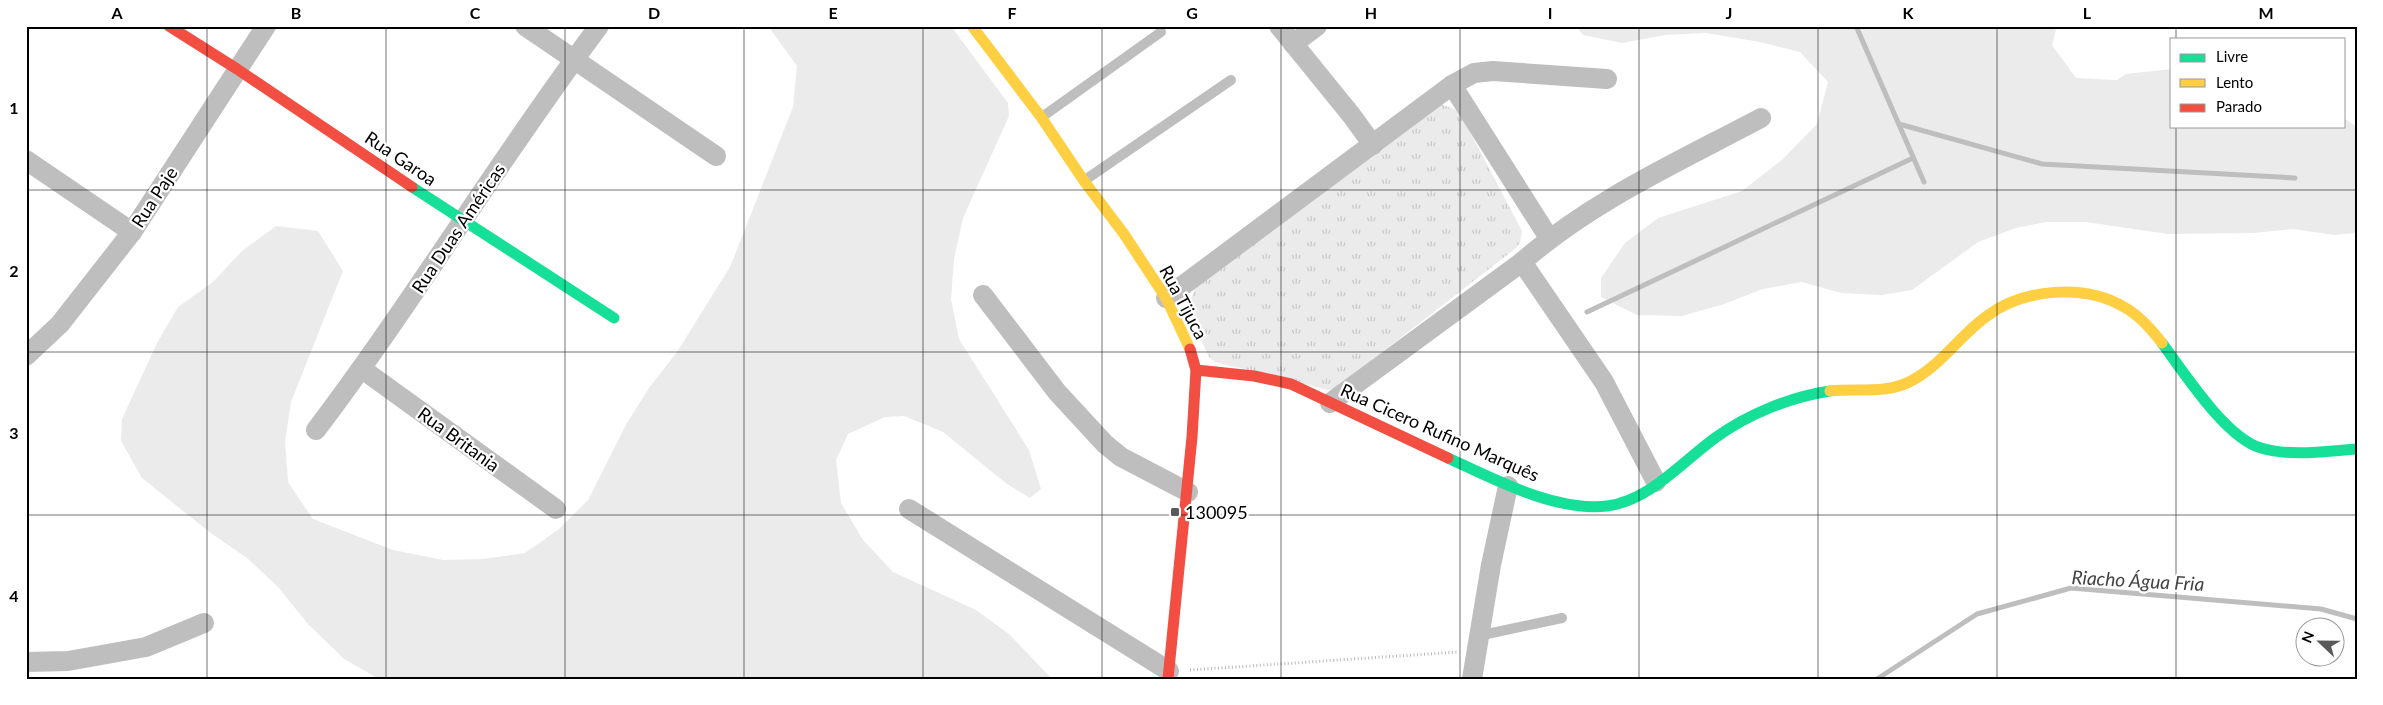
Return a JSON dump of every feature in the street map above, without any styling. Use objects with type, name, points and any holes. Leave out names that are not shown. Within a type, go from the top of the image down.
[{"type":"street","name":"Rua Garoa","points":[[170,26],[462,221],[614,318]]},
{"type":"street","name":"Rua Paje","points":[[26,356],[60,324],[132,232],[266,26]]},
{"type":"street","points":[[525,26],[575,58],[716,156]]},
{"type":"street","name":"Rua Duas Américas","points":[[316,430],[362,369],[462,221],[599,26]]},
{"type":"street","name":"Rua Tijuca","points":[[972,26],[1041,117],[1084,181],[1124,234],[1166,298],[1182,327],[1196,370],[1188,492],[1169,675]]},
{"type":"street","points":[[1279,26],[1373,145]]},
{"type":"street","points":[[1293,44],[1317,26]]},
{"type":"street","points":[[1166,298],[1452,85],[1474,73],[1493,71],[1607,79]]},
{"type":"street","points":[[1452,85],[1549,238]]},
{"type":"street","points":[[1330,403],[1522,262],[1549,238],[1603,204],[1761,118]]},
{"type":"street","points":[[26,160],[132,232]]},
{"type":"street","points":[[1522,262],[1604,382],[1656,482]]},
{"type":"street","name":"Rua Cicero Rufino Marquês","points":[[1196,370],[1254,376],[1291,384],[1508,486],[1544,498],[1593,506],[1617,504],[1656,482],[1728,429],[1777,405],[1832,391],[1878,391],[1897,387],[1919,376],[1992,311],[2015,300],[2047,294],[2102,297],[2135,312],[2149,326],[2202,397],[2237,435],[2256,447],[2276,450],[2357,449]]},
{"type":"street","points":[[983,295],[1057,392],[1105,444],[1121,457],[1188,492]]},
{"type":"street","name":"Rua Britania","points":[[362,369],[556,509]]},
{"type":"street","points":[[1472,679],[1477,644],[1508,486]]},
{"type":"street","points":[[909,509],[1169,675]]},
{"type":"street","points":[[26,662],[68,660],[146,647],[204,623]]},
{"type":"lane","points":[[1041,117],[1161,32]]},
{"type":"lane","points":[[1084,181],[1231,80]]},
{"type":"lane","points":[[1477,644],[1562,618]]},
{"type":"path","points":[[1169,675],[1477,644]]},
{"type":"green space","points":[[768,26],[951,26],[1008,103],[1009,116],[963,218],[954,259],[951,299],[959,339],[1029,450],[1041,489],[1030,498],[1007,484],[943,432],[904,416],[885,417],[848,434],[836,460],[841,503],[863,540],[893,572],[976,610],[1009,634],[1052,679],[379,679],[344,659],[308,624],[278,587],[247,558],[208,531],[142,478],[121,441],[122,419],[157,343],[178,307],[213,282],[242,251],[276,226],[318,231],[343,271],[291,402],[285,442],[288,482],[313,519],[393,550],[443,560],[483,559],[525,553],[559,529],[588,500],[627,423],[649,388],[677,352],[730,267],[793,107],[797,66]]},
{"type":"green space","points":[[1576,26],[2057,26],[2052,45],[2076,78],[2117,80],[2126,74],[2170,69],[2170,128],[2346,128],[2346,119],[2357,127],[2357,233],[2334,235],[2293,229],[2253,233],[2168,234],[2086,222],[2046,222],[2016,228],[1978,242],[1912,290],[1882,295],[1841,293],[1802,282],[1763,289],[1724,304],[1682,316],[1637,315],[1601,297],[1601,278],[1625,243],[1658,218],[1742,191],[1782,160],[1817,124],[1828,82],[1800,52],[1760,42],[1706,33],[1665,35],[1622,43],[1583,35]]},
{"type":"green space","points":[[1441,104],[1456,110],[1461,115],[1522,231],[1520,243],[1516,248],[1335,389],[1328,390],[1215,362],[1209,357],[1187,309],[1196,286]]},
{"type":"waterway","points":[[1856,26],[1924,182]]},
{"type":"waterway","points":[[1899,124],[2042,164],[2295,178]]},
{"type":"waterway","points":[[1587,312],[1913,158]]},
{"type":"waterway","name":"Riacho Água Fria","points":[[1877,679],[1977,614],[2071,588],[2321,609],[2357,619]]},
{"type":"traffic: fast","points":[[412,187],[614,318]]},
{"type":"traffic: fast","points":[[2162,343],[2194,387],[2220,418],[2234,432],[2248,442],[2261,448],[2284,452],[2309,453],[2357,449]]},
{"type":"traffic: fast","points":[[1448,458],[1505,484],[1546,499],[1587,507],[1607,506],[1622,503],[1651,489],[1715,438],[1741,421],[1785,402],[1830,391]]},
{"type":"traffic: slow","points":[[972,26],[1041,117],[1084,181],[1124,234],[1166,298],[1190,349]]},
{"type":"traffic: slow","points":[[1830,391],[1880,389],[1900,386],[1920,376],[1940,360],[1987,316],[2018,300],[2054,292],[2091,294],[2108,299],[2140,318],[2162,343]]},
{"type":"traffic: jam","points":[[169,26],[237,69],[412,187]]},
{"type":"traffic: jam","points":[[1168,679],[1192,437],[1196,370],[1190,349]]},
{"type":"traffic: jam","points":[[1196,370],[1254,376],[1291,384],[1448,458]]},
{"type":"place","name":"130095","points":[[1175,512]]}]
